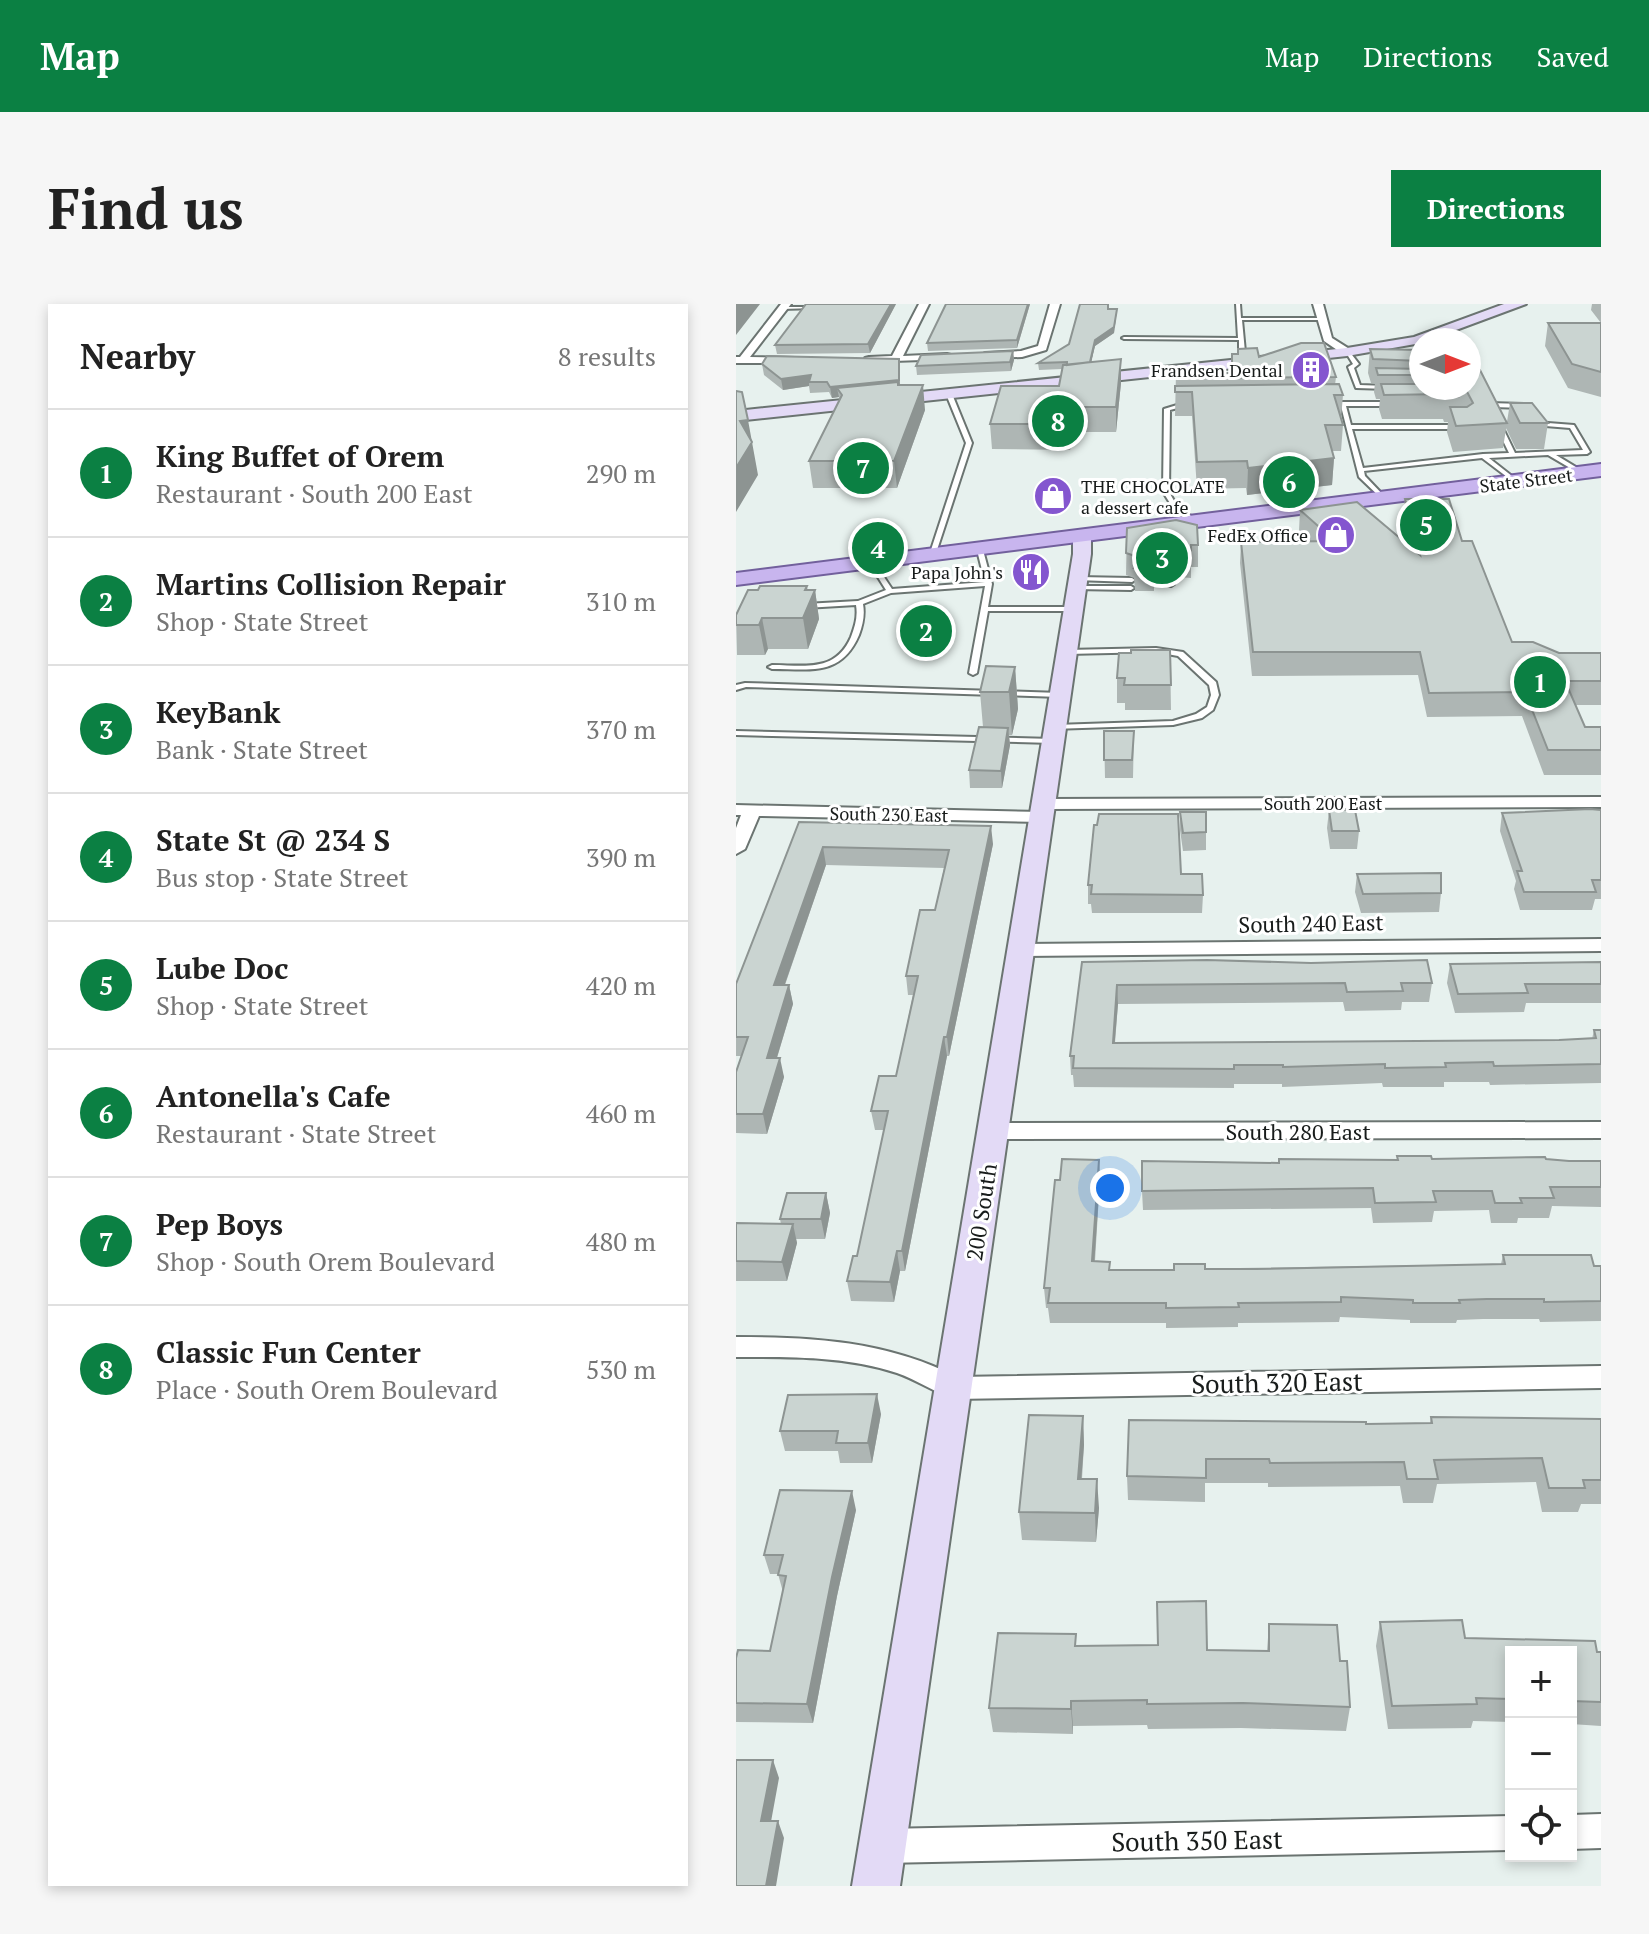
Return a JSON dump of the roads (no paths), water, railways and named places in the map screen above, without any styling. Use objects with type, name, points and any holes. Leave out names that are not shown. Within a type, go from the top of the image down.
[{"type":"main road","name":"State Street","points":[[736,579],[782,578],[872,563],[1591,472]]},
{"type":"street","points":[[896,359],[924,304]]},
{"type":"street","points":[[975,356],[1033,352],[1045,346],[1055,304]]},
{"type":"street","points":[[1318,304],[1327,339],[1352,358]]},
{"type":"street","points":[[1451,328],[1491,311],[1520,304]]},
{"type":"street","points":[[740,360],[785,306]]},
{"type":"street","points":[[736,416],[1352,358],[1409,344]]},
{"type":"street","points":[[851,360],[959,357]]},
{"type":"street","points":[[740,360],[805,361]]},
{"type":"street","name":"200 South","points":[[876,1886],[1044,811],[1082,537]]},
{"type":"street","name":"South 200 East","points":[[1044,811],[1601,802]]},
{"type":"street","points":[[736,849],[744,811]]},
{"type":"street","name":"South 230 East","points":[[744,811],[1044,811]]},
{"type":"street","name":"South 240 East","points":[[1022,950],[1601,945]]},
{"type":"street","name":"South 280 East","points":[[994,1131],[1601,1130]]},
{"type":"street","points":[[736,1347],[844,1350],[886,1358],[927,1372],[954,1388]]},
{"type":"street","name":"South 320 East","points":[[954,1388],[1601,1377]]},
{"type":"street","points":[[1577,1832],[1601,1831]]},
{"type":"street","name":"South 350 East","points":[[883,1846],[1505,1833]]},
{"type":"lane","points":[[1238,304],[1242,352]]},
{"type":"lane","points":[[785,306],[827,308]]},
{"type":"lane","points":[[1239,319],[1321,319]]},
{"type":"lane","points":[[1124,338],[1241,339]]},
{"type":"lane","points":[[1369,364],[1352,358],[1351,367],[1358,387],[1392,388]]},
{"type":"lane","points":[[932,556],[969,443],[949,394]]},
{"type":"lane","points":[[1196,404],[1176,405],[1167,409],[1166,492],[1175,507],[1196,522]]},
{"type":"lane","points":[[1313,404],[1406,404]]},
{"type":"lane","points":[[1343,404],[1366,483],[1383,498]]},
{"type":"lane","points":[[1361,470],[1483,456],[1513,455],[1549,453],[1587,452],[1572,426],[1536,426],[1524,405],[1489,405],[1513,455]]},
{"type":"lane","points":[[1350,427],[1464,427],[1459,415]]},
{"type":"lane","points":[[1549,453],[1591,472]]},
{"type":"lane","points":[[1483,456],[1515,481]]},
{"type":"lane","points":[[973,673],[989,584],[980,550]]},
{"type":"lane","points":[[872,563],[890,591]]},
{"type":"lane","points":[[798,606],[859,603],[890,591],[989,584]]},
{"type":"lane","points":[[984,609],[1077,590],[1132,584]]},
{"type":"lane","points":[[1154,584],[1171,584]]},
{"type":"lane","points":[[772,667],[830,666],[849,653],[862,614],[859,603]]},
{"type":"lane","points":[[736,733],[1054,734],[1173,723],[1199,716],[1210,708],[1215,695],[1213,684],[1180,654],[1156,650],[1067,652]]},
{"type":"lane","points":[[736,688],[745,685],[1060,695]]},
{"type":"place","name":"Frandsen Dental","points":[[1311,370]]},
{"type":"place","name":"Classic Fun Center","points":[[1058,421]]},
{"type":"place","name":"Pep Boys","points":[[863,468]]},
{"type":"place","name":"Antonella's Cafe","points":[[1289,482]]},
{"type":"place","name":"THE CHOCOLATE a dessert cafe","points":[[1053,496]]},
{"type":"place","name":"Lube Doc","points":[[1426,525]]},
{"type":"place","name":"FedEx Office","points":[[1336,535]]},
{"type":"place","name":"State St @ 234 S","points":[[878,548]]},
{"type":"place","name":"KeyBank","points":[[1162,558]]},
{"type":"place","name":"Papa John's","points":[[1031,572]]},
{"type":"place","name":"Martins Collision Repair","points":[[926,631]]},
{"type":"place","name":"King Buffet of Orem","points":[[1540,682]]}]
